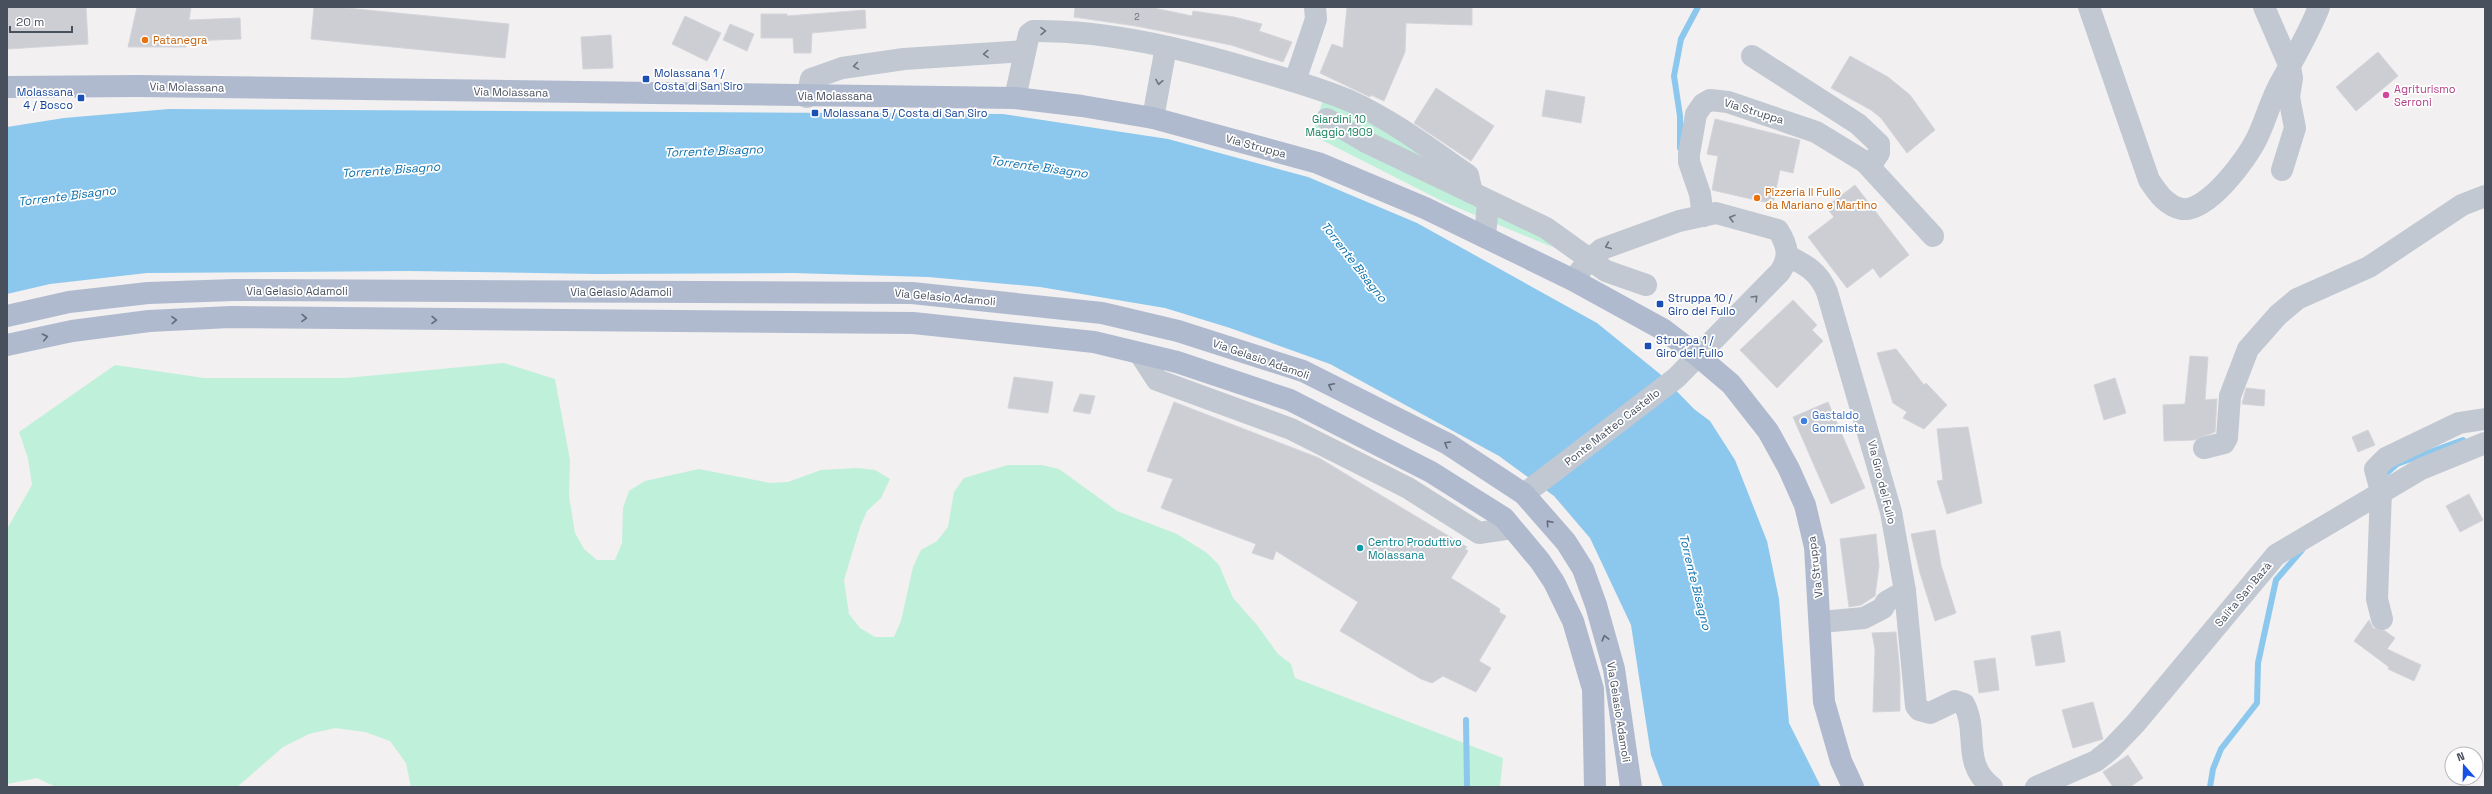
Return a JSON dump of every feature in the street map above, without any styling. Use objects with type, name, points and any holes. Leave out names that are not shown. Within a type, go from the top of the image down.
[{"type":"main road","name":"Via Molassana","points":[[7,87],[138,86],[807,97],[1016,98]]},
{"type":"main road","name":"Via Struppa","points":[[1016,98],[1082,106],[1153,118],[1318,163],[1425,208],[1573,280],[1664,330],[1698,356],[1731,384],[1768,431],[1789,469],[1805,505],[1815,548],[1821,622],[1824,702],[1841,761],[1853,787]]},
{"type":"main road","name":"Via Gelasio Adamoli","points":[[7,316],[90,300],[148,293],[234,290],[912,293],[1102,314],[1178,331],[1303,371],[1448,444],[1528,491],[1566,542],[1582,569],[1596,605],[1614,669],[1631,787]]},
{"type":"main road","name":"Via Gelasio Adamoli","points":[[7,345],[72,331],[149,321],[230,317],[913,323],[1094,342],[1177,362],[1290,400],[1432,472],[1504,518],[1554,582],[1574,621],[1593,688],[1596,787]]},
{"type":"street","points":[[2089,7],[2149,180],[2163,199],[2182,208],[2194,208],[2219,189],[2248,155],[2282,80],[2323,10]]},
{"type":"street","points":[[2264,7],[2290,67],[2292,78],[2290,108],[2295,128],[2282,170]]},
{"type":"street","points":[[1298,82],[1316,19],[1321,13]]},
{"type":"street","points":[[1016,98],[1029,34],[1033,31],[1085,34],[1166,47],[1213,57],[1298,82],[1351,102],[1402,130],[1476,190],[1485,237]]},
{"type":"street","points":[[1153,118],[1166,47]]},
{"type":"street","points":[[807,97],[811,79],[842,68],[904,58],[1025,51]]},
{"type":"street","points":[[1752,56],[1858,124],[1876,140],[1879,144],[1879,153],[1873,162],[1865,162]]},
{"type":"street","name":"Via Struppa","points":[[1703,216],[1700,194],[1689,162],[1689,154],[1696,114],[1703,104],[1710,100],[1728,102],[1816,132],[1865,162],[1934,236]]},
{"type":"street","points":[[1351,102],[1354,135]]},
{"type":"street","points":[[1327,119],[1354,135],[1476,190],[1546,228],[1606,271],[1646,285]]},
{"type":"street","points":[[2204,448],[2224,443],[2226,438],[2230,396],[2248,349],[2278,315],[2297,299],[2369,267],[2462,205],[2485,196]]},
{"type":"street","points":[[1573,280],[1589,260],[1602,248],[1640,234],[1703,216],[1716,213],[1778,230],[1786,242],[1788,256],[1780,272],[1698,356]]},
{"type":"street","name":"Via Giro del Fullo","points":[[1788,256],[1807,265],[1816,272],[1822,280],[1832,305],[1891,512],[1905,591],[1915,699],[1919,710],[1924,713],[1936,711],[1955,701],[1964,704],[1968,714],[1974,763],[1985,782],[1992,787]]},
{"type":"street","name":"Ponte Matteo Castello","points":[[1528,491],[1676,378],[1698,356]]},
{"type":"street","points":[[1142,357],[1157,380],[1291,429],[1408,488],[1479,533],[1512,528]]},
{"type":"street","points":[[2382,619],[2377,599],[2381,491],[2375,469],[2386,458],[2459,423],[2485,419]]},
{"type":"street","name":"Salita San Bazà","points":[[2036,787],[2096,761],[2111,750],[2276,555],[2353,507],[2421,469],[2485,444]]},
{"type":"street","points":[[1821,622],[1864,618],[1883,608],[1886,602],[1905,591]]},
{"type":"green space","name":"Giardini 10 Maggio 1909","points":[[1325,93],[1525,212],[1552,247],[1444,202],[1312,135]]},
{"type":"green space","points":[[504,363],[555,379],[570,460],[569,496],[575,533],[584,549],[597,560],[615,560],[622,543],[623,508],[629,491],[645,481],[699,469],[770,483],[788,482],[821,470],[857,468],[875,470],[890,479],[881,498],[867,511],[860,527],[844,580],[849,614],[860,628],[875,637],[894,637],[901,621],[913,567],[921,550],[937,541],[948,527],[954,492],[964,478],[1008,465],[1042,465],[1059,469],[1117,511],[1177,534],[1207,553],[1219,565],[1233,598],[1257,625],[1278,654],[1291,664],[1295,678],[1503,758],[1500,787],[411,787],[406,763],[390,741],[365,732],[335,728],[309,734],[283,747],[237,787],[56,787],[37,778],[7,784],[7,529],[32,485],[28,458],[19,432],[115,365],[204,378],[346,378]]},
{"type":"water","name":"Torrente Bisagno","points":[[169,109],[1003,114],[1168,139],[1308,177],[1417,223],[1597,323],[1660,374],[1694,409],[1710,421],[1735,460],[1767,541],[1779,599],[1789,723],[1821,787],[1663,787],[1651,755],[1631,625],[1590,538],[1554,496],[1499,456],[1330,364],[1230,328],[1165,308],[1040,287],[928,277],[793,273],[596,274],[409,271],[147,273],[50,284],[7,294],[7,127],[64,118]]},
{"type":"building","points":[[7,7],[86,7],[88,44],[7,49]]},
{"type":"building","points":[[137,7],[191,7],[189,20],[240,18],[241,39],[187,41],[186,47],[128,47]]},
{"type":"building","points":[[314,7],[336,7],[509,24],[505,58],[311,39]]},
{"type":"building","points":[[1075,7],[1149,7],[1192,16],[1193,11],[1234,17],[1262,24],[1259,31],[1292,42],[1283,62],[1231,45],[1136,26],[1074,17]]},
{"type":"building","points":[[1347,7],[1472,7],[1472,25],[1406,23],[1405,52],[1384,101],[1371,95],[1370,97],[1320,73],[1332,44],[1343,48]]},
{"type":"building","points":[[865,10],[866,28],[812,33],[811,53],[794,53],[793,38],[761,38],[761,14],[787,14],[787,16]]},
{"type":"building","points":[[685,16],[721,33],[707,61],[672,44]]},
{"type":"building","points":[[730,24],[754,34],[747,51],[723,40]]},
{"type":"building","points":[[611,35],[613,68],[583,69],[581,37]]},
{"type":"building","points":[[2378,52],[2398,76],[2356,111],[2336,87]]},
{"type":"building","points":[[1850,56],[1888,77],[1910,95],[1935,130],[1907,153],[1881,118],[1871,110],[1831,88]]},
{"type":"building","points":[[1436,88],[1494,126],[1471,161],[1414,123]]},
{"type":"building","points":[[1546,90],[1585,97],[1581,123],[1542,116]]},
{"type":"building","points":[[1715,119],[1800,140],[1793,173],[1780,170],[1773,204],[1712,190],[1718,156],[1707,154]]},
{"type":"building","points":[[1855,185],[1909,255],[1880,278],[1873,268],[1847,288],[1808,237],[1834,217],[1826,207]]},
{"type":"building","points":[[1793,300],[1817,325],[1812,330],[1823,341],[1777,388],[1740,350]]},
{"type":"building","points":[[1896,349],[1924,385],[1926,383],[1947,405],[1924,429],[1903,418],[1907,412],[1893,403],[1877,353]]},
{"type":"building","points":[[2190,356],[2208,357],[2205,400],[2217,399],[2215,432],[2194,440],[2164,441],[2163,405],[2185,404]]},
{"type":"building","points":[[1014,377],[1053,382],[1048,413],[1008,408]]},
{"type":"building","points":[[2115,378],[2126,413],[2104,420],[2094,385]]},
{"type":"building","points":[[2246,388],[2265,390],[2264,406],[2242,404]]},
{"type":"building","points":[[1080,394],[1095,396],[1090,414],[1073,411]]},
{"type":"building","name":"Centro Produttivo Molassana","points":[[1174,402],[1319,458],[1467,547],[1465,549],[1468,551],[1451,578],[1500,609],[1499,612],[1506,616],[1479,661],[1491,668],[1476,692],[1443,676],[1432,683],[1421,679],[1340,631],[1358,602],[1276,551],[1273,560],[1252,553],[1256,544],[1161,508],[1173,479],[1147,471]]},
{"type":"building","points":[[1828,402],[1865,488],[1831,504],[1793,417]]},
{"type":"building","points":[[1968,427],[1982,503],[1947,514],[1937,481],[1943,480],[1937,429]]},
{"type":"building","points":[[2368,430],[2375,445],[2358,452],[2352,437]]},
{"type":"building","points":[[2469,494],[2483,520],[2460,532],[2446,506]]},
{"type":"building","points":[[1935,530],[1941,565],[1956,613],[1935,621],[1920,573],[1911,534]]},
{"type":"building","points":[[1876,534],[1879,566],[1875,596],[1861,605],[1849,607],[1840,539]]},
{"type":"building","points":[[2369,620],[2373,628],[2385,631],[2395,638],[2387,649],[2421,665],[2414,681],[2388,669],[2389,667],[2354,641]]},
{"type":"building","points":[[2060,631],[2065,662],[2036,666],[2031,636]]},
{"type":"building","points":[[1896,632],[1900,675],[1900,711],[1873,712],[1875,649],[1872,633]]},
{"type":"building","points":[[1995,658],[1999,690],[1979,693],[1974,661]]},
{"type":"building","points":[[2093,702],[2103,739],[2073,748],[2062,710]]},
{"type":"building","points":[[2128,755],[2143,778],[2130,787],[2113,787],[2103,772]]},
{"type":"waterway","points":[[1680,148],[1680,116],[1674,76],[1681,39],[1698,7]]},
{"type":"waterway","points":[[2381,478],[2397,464],[2463,440]]},
{"type":"waterway","points":[[2210,787],[2213,769],[2221,749],[2257,703],[2258,663],[2276,580],[2302,550]]},
{"type":"waterway","points":[[1466,720],[1467,787]]},
{"type":"place","name":"Patanegra","points":[[145,40]]},
{"type":"place","name":"Molassana 1 / Costa di San Siro","points":[[646,79]]},
{"type":"place","name":"Agriturismo Serroni","points":[[2386,95]]},
{"type":"place","name":"Molassana 4 / Bosco","points":[[81,98]]},
{"type":"place","name":"Molassana 5 / Costa di San Siro","points":[[815,113]]},
{"type":"place","name":"Pizzeria Il Fullo da Mariano e Martino","points":[[1757,198]]},
{"type":"place","name":"Struppa 10 / Giro del Fullo","points":[[1660,304]]},
{"type":"place","name":"Struppa 1 / Giro del Fullo","points":[[1648,346]]},
{"type":"place","name":"Gastaldo Gommista","points":[[1804,421]]},
{"type":"place","name":"Centro Produttivo Molassana","points":[[1360,548]]}]
